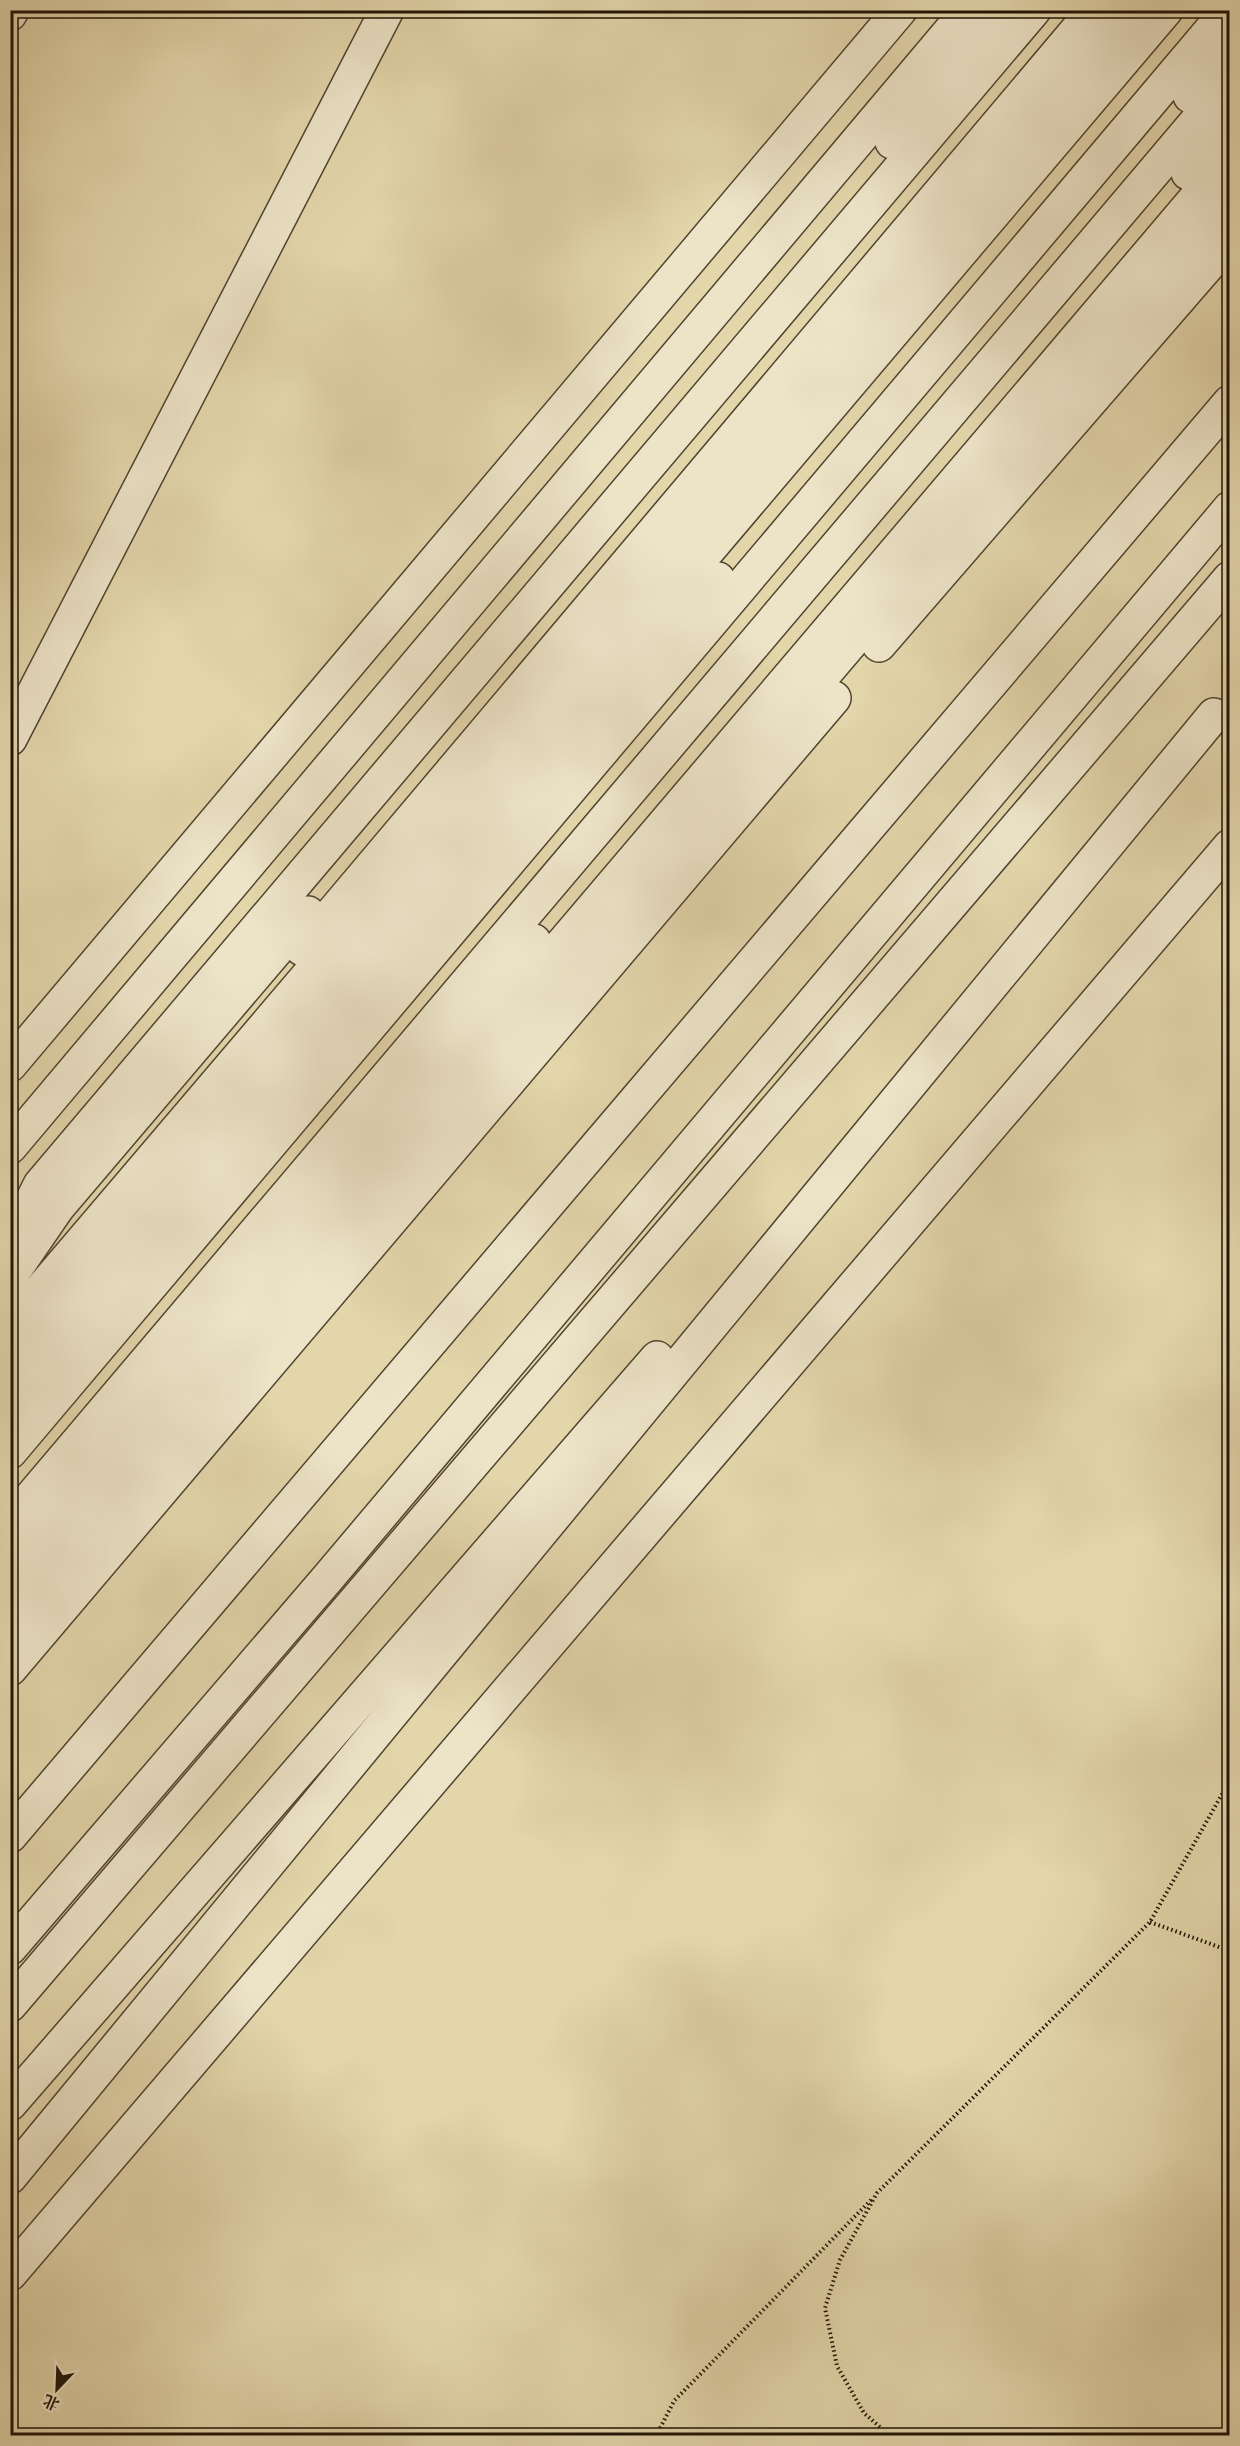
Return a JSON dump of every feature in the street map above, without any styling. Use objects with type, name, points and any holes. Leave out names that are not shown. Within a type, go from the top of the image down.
[{"type":"lane","points":[[10,739],[387,10]]},
{"type":"lane","points":[[10,1065],[900,10]]},
{"type":"lane","points":[[10,1112],[941,10]]},
{"type":"lane","points":[[10,1147],[968,10]]},
{"type":"lane","points":[[10,1202],[20,1176],[1004,10]]},
{"type":"lane","points":[[10,1245],[40,1185],[1034,10]]},
{"type":"lane","points":[[10,1277],[66,1198],[1070,10]]},
{"type":"lane","points":[[10,1293],[1094,10]]},
{"type":"lane","points":[[10,1326],[1130,10]]},
{"type":"lane","points":[[10,1374],[1166,10]]},
{"type":"lane","points":[[10,1413],[1200,10]]},
{"type":"lane","points":[[10,1452],[1228,10]]},
{"type":"lane","points":[[10,1489],[1230,50]]},
{"type":"lane","points":[[10,1522],[1230,82]]},
{"type":"lane","points":[[10,1557],[1230,124]]},
{"type":"lane","points":[[10,1594],[1230,158]]},
{"type":"lane","points":[[10,1632],[1230,197]]},
{"type":"lane","points":[[10,1669],[910,608],[1230,240]]},
{"type":"lane","points":[[10,1836],[1230,402]]},
{"type":"lane","points":[[10,1948],[335,1570],[1230,508]]},
{"type":"lane","points":[[10,2005],[1230,578]]},
{"type":"lane","points":[[10,2104],[1222,706]]},
{"type":"lane","points":[[10,2178],[1222,706]]},
{"type":"lane","points":[[10,2274],[1230,846]]},
{"type":"path","points":[[656,2436],[674,2401],[877,2193],[1150,1922],[1230,1780]]},
{"type":"path","points":[[1150,1922],[1230,1951]]},
{"type":"path","points":[[877,2193],[840,2260],[825,2308],[837,2366],[864,2413],[890,2436]]}]
